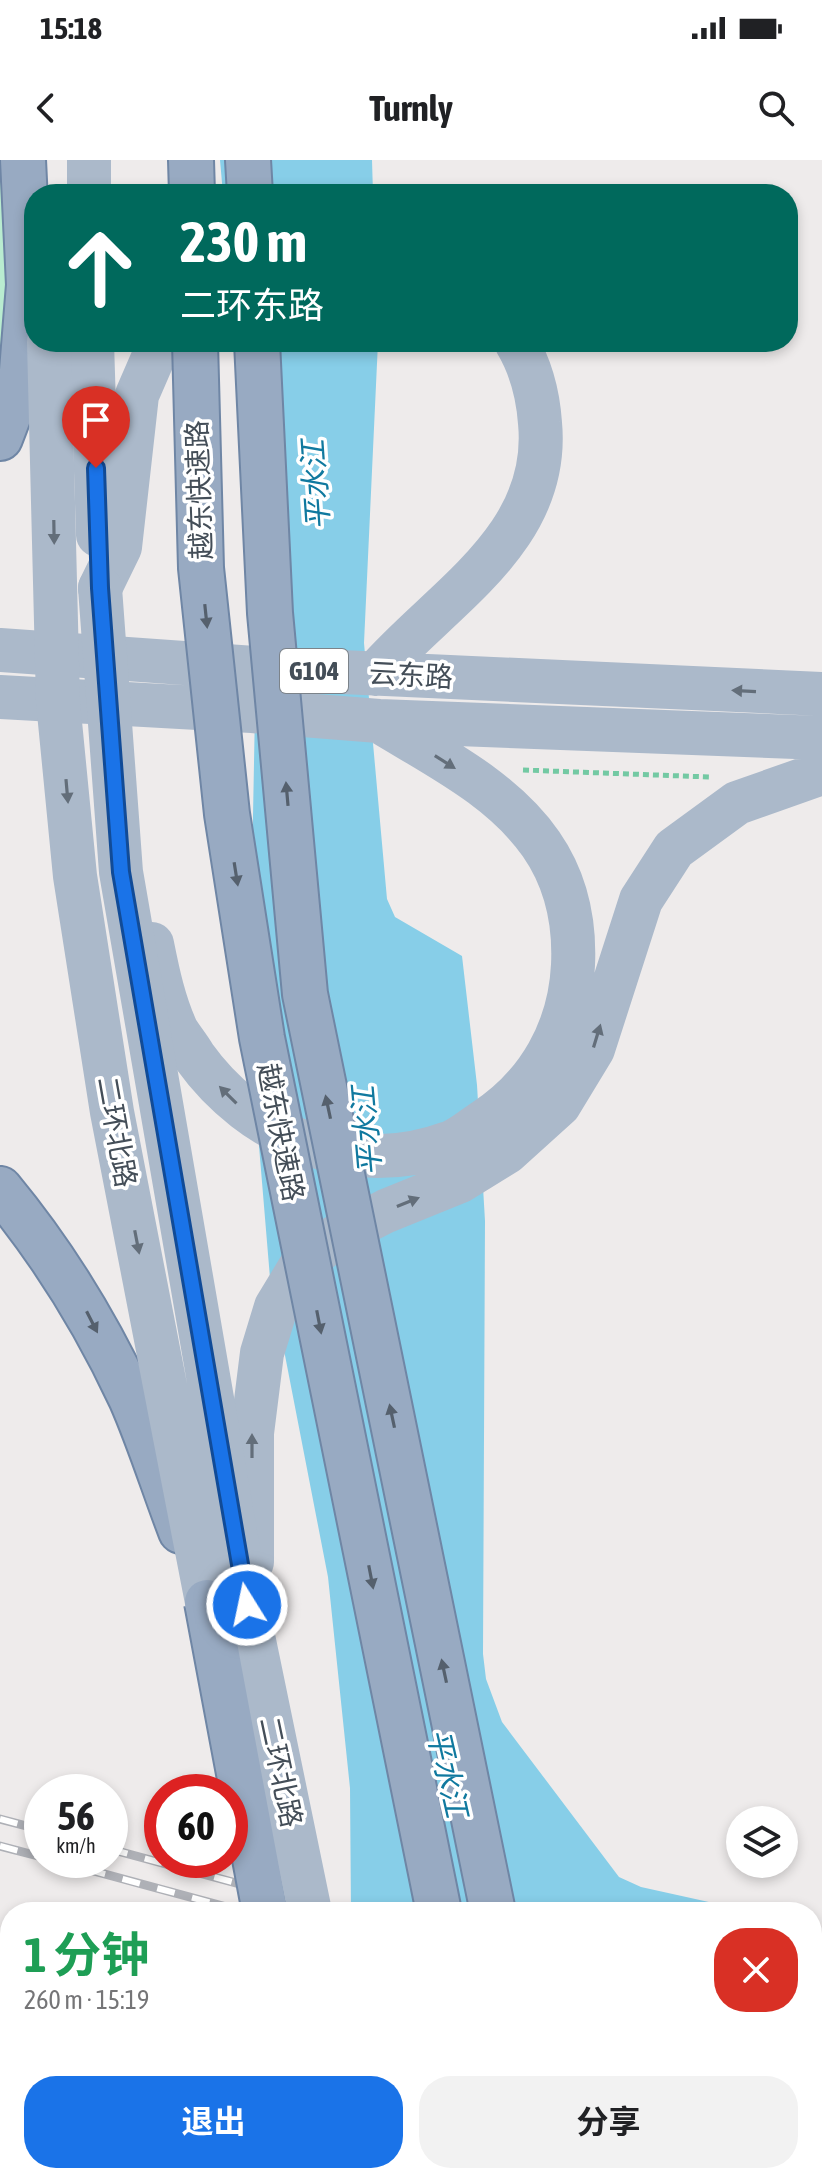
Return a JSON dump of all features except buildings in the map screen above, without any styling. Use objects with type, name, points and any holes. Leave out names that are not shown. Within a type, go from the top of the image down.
[{"type":"highway","points":[[23,160],[24,184]]},
{"type":"highway","points":[[191,160],[192,184]]},
{"type":"highway","points":[[248,160],[249,184]]},
{"type":"highway","points":[[0,438],[21,383],[24,346]]},
{"type":"highway","name":"越东快速路","points":[[195,352],[201,568],[227,814],[262,1038],[437,1902]]},
{"type":"highway","name":"越东快速路","points":[[257,352],[270,613],[305,994],[491,1902]]},
{"type":"highway","points":[[0,1189],[35,1231],[87,1311],[125,1387],[207,1602]]},
{"type":"highway","name":"二环北路","points":[[207,1602],[263,1902]]},
{"type":"main road","points":[[44,160],[45,184]]},
{"type":"main road","points":[[89,160],[89,184]]},
{"type":"main road","name":"二环北路","points":[[49,352],[58,702],[75,876],[112,1112],[207,1602]]},
{"type":"main road","name":"二环北路","points":[[92,352],[100,588],[121,872],[253,1636],[308,1902]]},
{"type":"main road","points":[[100,588],[120,547],[137,395],[156,352]]},
{"type":"main road","points":[[375,674],[402,642],[482,570],[512,532],[532,491],[543,448],[538,402],[522,352]]},
{"type":"main road","name":"云东路","points":[[0,650],[254,668],[822,694]]},
{"type":"main road","name":"云东路","points":[[0,697],[379,721],[822,738]]},
{"type":"main road","points":[[121,872],[149,931],[162,992],[178,1032],[207,1073],[239,1105],[273,1130],[311,1147],[326,1150],[355,1155],[401,1154],[450,1143],[502,1109],[536,1076],[557,1037],[571,994],[574,935],[563,884],[541,844],[498,796],[379,721]]},
{"type":"main road","points":[[253,1636],[252,1433],[262,1353],[276,1307],[302,1264],[337,1236],[386,1211],[460,1181],[507,1152],[559,1105],[593,1049],[641,900],[674,849],[737,803],[822,773]]},
{"type":"path","points":[[516,770],[719,777]]},
{"type":"green space","points":[[0,169],[10,292],[0,393]]},
{"type":"water","points":[[220,160],[372,160],[373,184],[222,184]]},
{"type":"water","name":"平水江","points":[[236,352],[378,352],[364,643],[387,899],[395,917],[462,956],[477,1085],[485,1221],[483,1654],[486,1679],[502,1722],[619,1877],[641,1887],[709,1902],[351,1902],[350,1788],[328,1577],[270,1278],[249,1026],[257,605]]},
{"type":"railway","points":[[0,1819],[24,1825]]},
{"type":"railway","points":[[0,1846],[24,1852]]},
{"type":"railway","points":[[128,1854],[307,1902]]},
{"type":"railway","points":[[119,1878],[208,1902]]},
{"type":"route","points":[[96,468],[100,588],[121,872],[247,1605]]}]
